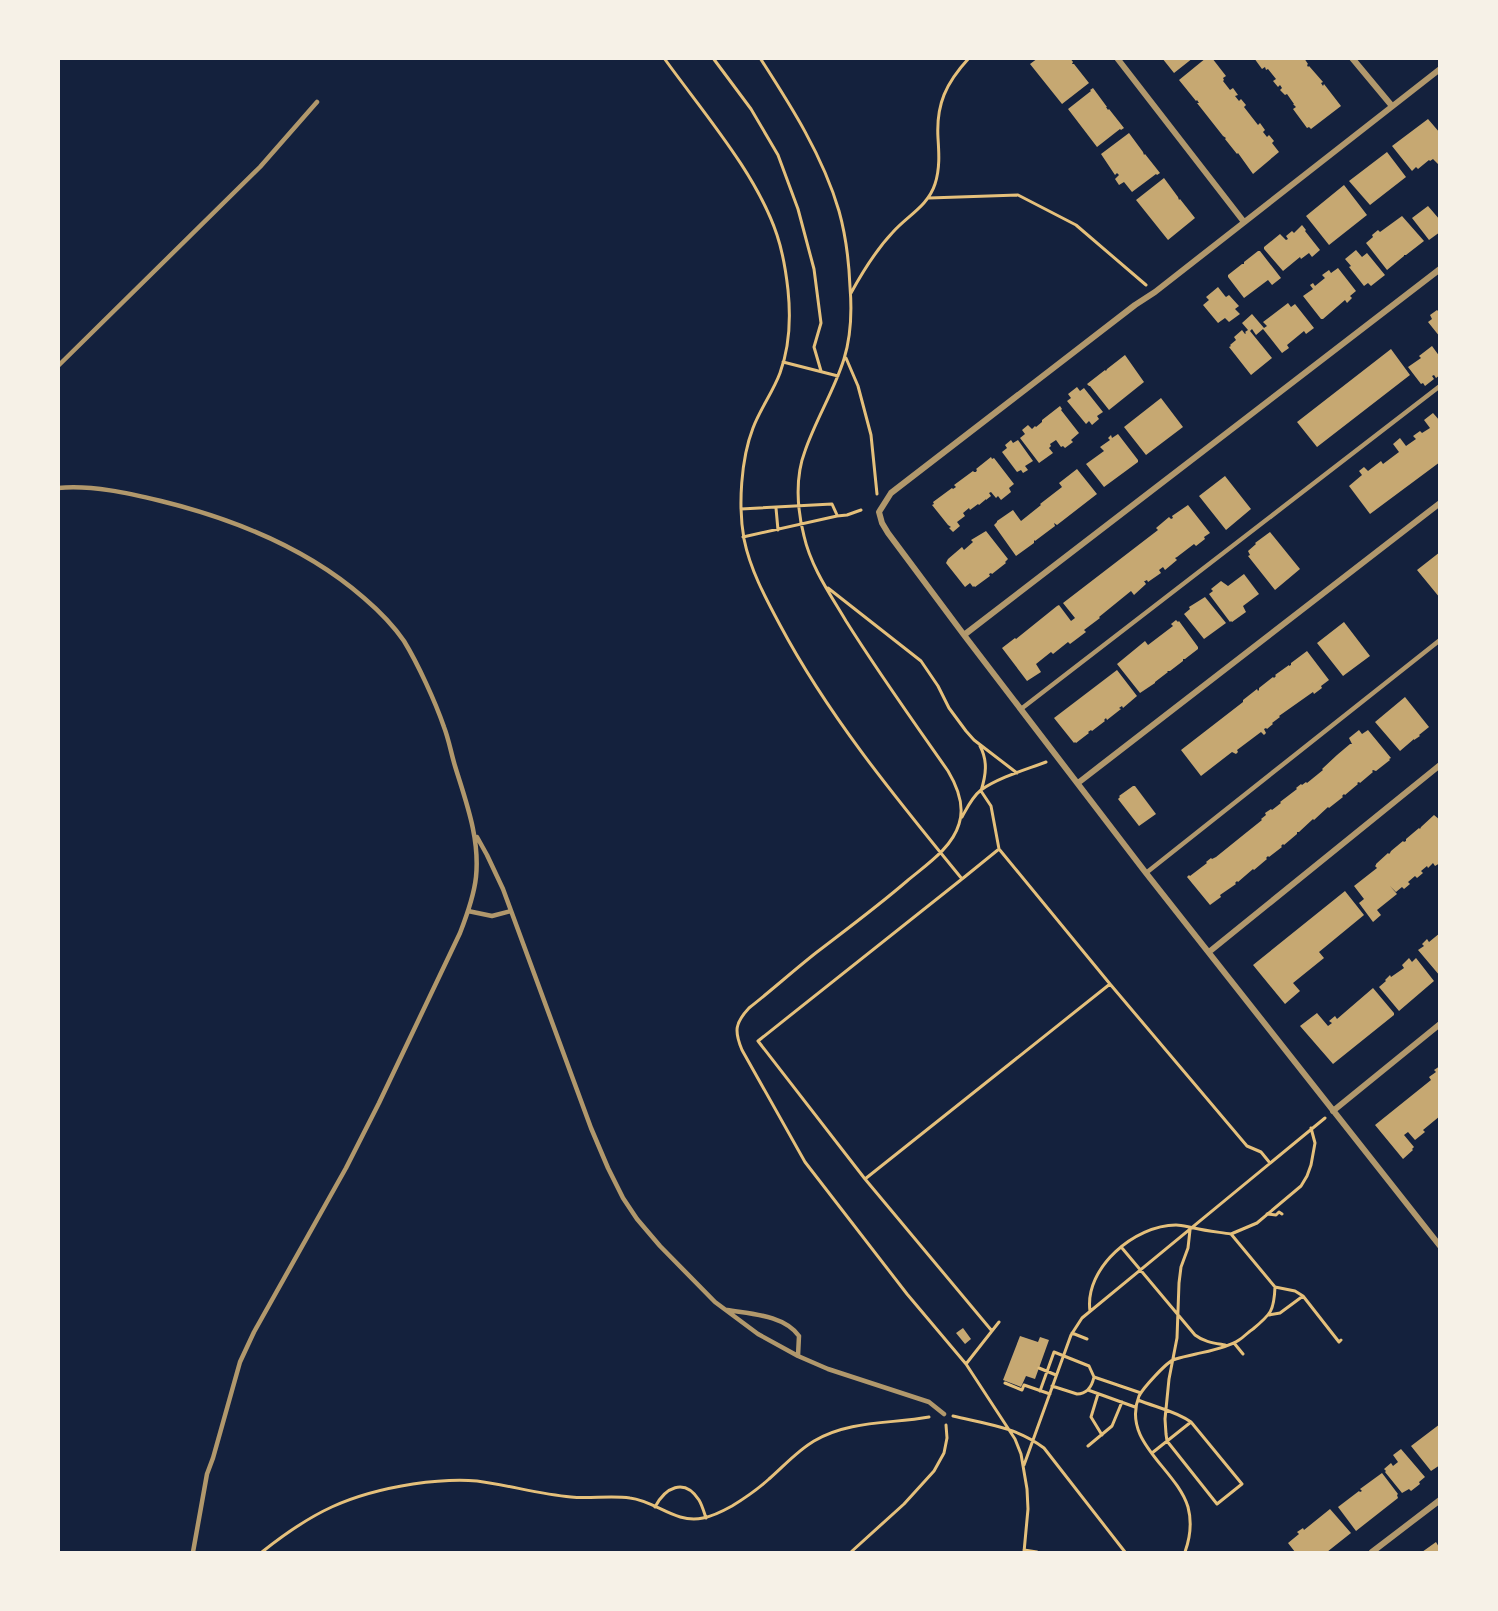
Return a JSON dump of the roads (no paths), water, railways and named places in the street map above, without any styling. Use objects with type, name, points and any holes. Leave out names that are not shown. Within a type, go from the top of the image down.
[{"type":"street","points":[[1117,58],[1244,222]]},
{"type":"street","points":[[1352,58],[1392,106]]},
{"type":"street","points":[[1440,69],[1155,292],[1135,304],[891,493],[879,512],[888,533],[964,635],[1146,873],[1440,1246]]},
{"type":"street","points":[[964,635],[1440,269]]},
{"type":"street","points":[[1078,783],[1440,503]]},
{"type":"street","points":[[1209,952],[1440,765]]},
{"type":"street","points":[[1333,1111],[1440,1024]]},
{"type":"street","points":[[1372,1552],[1440,1500]]},
{"type":"lane","points":[[58,366],[260,167],[317,102]]},
{"type":"lane","points":[[1022,709],[1440,386]]},
{"type":"lane","points":[[58,488],[82,487],[135,495],[227,520],[290,548],[355,590],[390,624],[403,640],[415,662],[444,727],[475,833],[476,877],[460,933],[380,1103],[254,1332],[240,1362],[207,1474],[193,1552]]},
{"type":"lane","points":[[1146,873],[1440,640]]},
{"type":"lane","points":[[475,833],[511,911],[591,1128],[623,1198],[637,1219],[715,1302],[758,1334],[828,1369],[929,1402],[944,1414]]},
{"type":"lane","points":[[468,911],[492,916],[511,911]]},
{"type":"lane","points":[[726,1310],[769,1317],[789,1326],[799,1336],[798,1356]]}]
